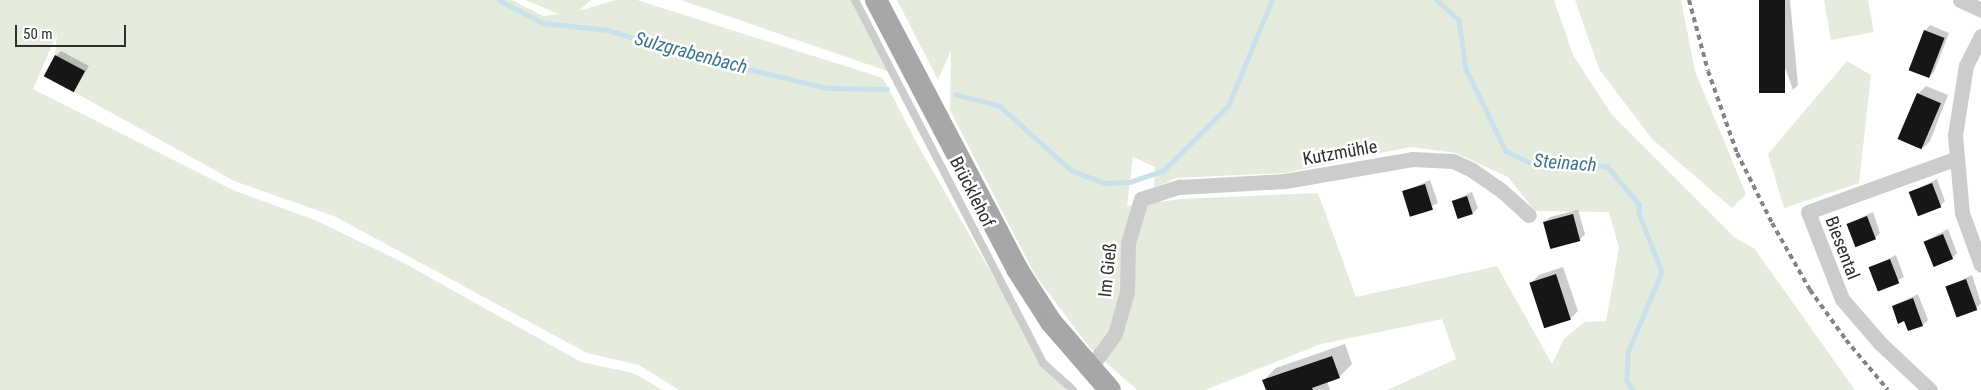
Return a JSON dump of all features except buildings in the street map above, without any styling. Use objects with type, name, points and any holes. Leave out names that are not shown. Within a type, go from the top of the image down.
[{"type":"main road","points":[[876,0],[1017,270],[1051,322],[1110,390]]},
{"type":"street","points":[[1960,0],[1981,10]]},
{"type":"street","points":[[1981,36],[1966,65],[1954,135],[1962,213],[1981,265]]},
{"type":"street","name":"Biesental","points":[[1930,390],[1880,343],[1842,299],[1808,212],[1957,158]]},
{"type":"street","name":"Kutzmühle","points":[[1141,199],[1179,187],[1285,181],[1412,159],[1453,161],[1472,170],[1502,191],[1529,215]]},
{"type":"street","name":"Im Gieß","points":[[1090,368],[1115,334],[1127,292],[1128,243],[1141,199]]},
{"type":"lane","name":"Brücklehof","points":[[855,0],[1043,363],[1073,390]]},
{"type":"green space","points":[[0,0],[512,0],[543,16],[559,14],[525,0],[591,0],[578,11],[616,0],[637,0],[883,78],[919,147],[1043,363],[1073,390],[679,390],[639,365],[587,353],[336,217],[234,181],[74,92],[85,71],[55,55],[57,34],[33,89],[235,191],[315,220],[402,262],[581,362],[633,373],[663,390],[0,390]]},
{"type":"green space","points":[[681,0],[855,0],[893,73]]},
{"type":"green space","points":[[897,0],[1554,0],[1573,55],[1612,115],[1735,238],[1754,248],[1855,390],[1387,390],[1456,359],[1442,319],[1321,344],[1205,390],[1137,390],[1090,348],[1035,275],[950,110],[951,50],[938,80]],"holes":[[[1410,147],[1456,153],[1508,177],[1535,211],[1609,212],[1619,248],[1606,321],[1584,322],[1564,339],[1552,364],[1497,266],[1356,297],[1318,193],[1182,199],[1127,206],[1133,157],[1155,167],[1154,188],[1176,178],[1285,173]]]},
{"type":"green space","points":[[1575,0],[1681,0],[1695,71],[1746,194],[1732,208],[1652,139],[1599,69]]},
{"type":"green space","points":[[1824,0],[1868,0],[1874,32],[1831,40]]},
{"type":"green space","points":[[1847,61],[1871,75],[1859,183],[1784,208],[1768,154]]},
{"type":"waterway","name":"Sulzgrabenbach","points":[[499,0],[543,23],[608,30],[692,56],[828,88],[887,89]]},
{"type":"waterway","name":"Sulzgrabenbach","points":[[955,94],[1000,106],[1071,170],[1105,183],[1130,182],[1164,170],[1228,106],[1272,0]]},
{"type":"waterway","name":"Steinach","points":[[1437,0],[1459,20],[1466,69],[1506,151],[1529,162],[1607,166],[1639,204],[1639,213],[1662,272],[1628,353],[1627,381],[1633,390]]},
{"type":"railway","points":[[1689,0],[1708,71],[1737,153],[1772,223],[1810,290],[1846,340],[1888,390]]}]
